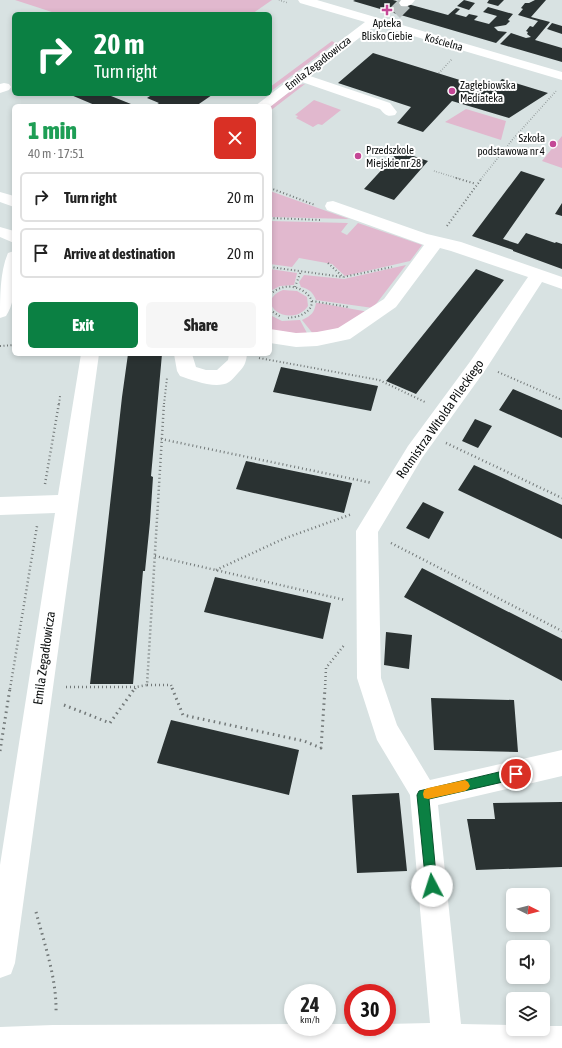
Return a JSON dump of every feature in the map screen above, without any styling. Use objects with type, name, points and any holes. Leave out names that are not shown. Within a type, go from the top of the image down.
[{"type":"street","name":"Kościelna","points":[[304,0],[379,22],[562,81]]},
{"type":"street","name":"Emila Zegadłowicza","points":[[265,104],[300,77],[394,13]]},
{"type":"street","points":[[300,77],[385,106],[390,112]]},
{"type":"street","points":[[0,197],[12,201]]},
{"type":"street","points":[[327,207],[423,239],[455,246],[562,283]]},
{"type":"street","points":[[0,232],[12,237]]},
{"type":"street","points":[[272,336],[296,340],[317,339],[343,334],[390,303],[436,241]]},
{"type":"street","points":[[0,312],[12,265]]},
{"type":"street","name":"Rotmistrza Witolda Pileckiego","points":[[357,522],[415,452],[479,364],[538,275]]},
{"type":"street","name":"Emila Zegadłowicza","points":[[0,963],[90,356]]},
{"type":"street","points":[[183,356],[187,371],[206,377],[222,376],[237,362],[238,356]]},
{"type":"street","points":[[0,506],[67,504]]},
{"type":"street","points":[[357,522],[369,678],[386,732],[417,781],[423,795],[447,1039]]},
{"type":"street","points":[[423,795],[562,763]]},
{"type":"street","points":[[0,1043],[53,1041],[282,1044],[447,1039],[562,1042]]},
{"type":"path","points":[[438,73],[454,57]]},
{"type":"path","points":[[436,241],[476,184],[562,81]]},
{"type":"path","points":[[434,171],[476,184]]},
{"type":"path","points":[[272,189],[327,207]]},
{"type":"path","points":[[272,218],[322,220]]},
{"type":"path","points":[[328,264],[343,278]]},
{"type":"path","points":[[272,267],[343,278],[395,266]]},
{"type":"path","points":[[295,287],[301,271]]},
{"type":"path","points":[[272,293],[283,287],[295,287],[310,295],[312,301],[309,311],[297,317],[281,317],[272,311]]},
{"type":"path","points":[[312,301],[378,312]]},
{"type":"path","points":[[0,346],[12,346]]},
{"type":"path","points":[[244,356],[379,380],[431,405]]},
{"type":"path","points":[[479,364],[562,400]]},
{"type":"path","points":[[147,685],[161,439],[167,376]]},
{"type":"path","points":[[0,751],[61,390]]},
{"type":"path","points":[[428,434],[562,498]]},
{"type":"path","points":[[161,439],[372,484]]},
{"type":"path","points":[[368,490],[376,478]]},
{"type":"path","points":[[356,508],[357,522]]},
{"type":"path","points":[[216,570],[283,540],[357,522],[562,631]]},
{"type":"path","points":[[155,556],[349,601]]},
{"type":"path","points":[[66,688],[171,685],[183,715],[304,741],[321,748],[326,668],[345,644]]},
{"type":"path","points":[[64,705],[110,723],[136,686]]},
{"type":"path","points":[[52,975],[57,1000]]},
{"type":"shaded area","points":[[15,0],[272,0],[255,12],[52,12]]},
{"type":"shaded area","points":[[332,41],[335,43],[272,90],[272,86]]},
{"type":"shaded area","points":[[305,84],[272,109],[272,105],[299,85]]},
{"type":"shaded area","points":[[314,100],[341,110],[322,125],[318,124],[313,127],[296,118],[298,116],[295,115]]},
{"type":"shaded area","points":[[466,109],[506,121],[501,140],[445,122]]},
{"type":"shaded area","points":[[562,136],[562,168],[542,161]]},
{"type":"shaded area","points":[[272,192],[349,219],[272,217]]},
{"type":"shaded area","points":[[272,221],[348,223],[341,232],[347,235],[358,223],[422,245],[410,261],[345,276],[332,264],[299,258],[292,267],[272,264]]},
{"type":"shaded area","points":[[406,265],[373,308],[316,300],[312,293],[301,287],[299,282],[304,275],[344,279]]},
{"type":"shaded area","points":[[272,269],[297,273],[294,285],[280,286],[272,290]]},
{"type":"shaded area","points":[[283,290],[297,291],[307,297],[308,306],[301,313],[284,315],[277,312],[272,307],[272,299],[274,295]]},
{"type":"shaded area","points":[[316,303],[369,312],[346,326],[314,335],[302,320],[312,313]]},
{"type":"shaded area","points":[[272,316],[282,321],[300,320],[308,335],[272,330]]},
{"type":"building","points":[[393,0],[448,15],[456,8],[460,9],[455,14],[466,17],[469,14],[478,16],[474,20],[489,24],[497,16],[483,12],[488,7],[513,14],[508,20],[510,21],[506,25],[494,27],[498,31],[507,32],[496,43],[353,1]]},
{"type":"building","points":[[464,0],[475,3],[469,10],[457,6]]},
{"type":"building","points":[[489,0],[504,0],[498,6],[487,3]]},
{"type":"building","points":[[535,0],[546,0],[531,17],[550,22],[535,40],[562,48],[562,62],[500,44],[511,33],[526,38],[531,37],[526,31],[530,26],[533,27],[538,21],[518,15],[523,9],[521,8],[525,3]]},
{"type":"building","points":[[552,23],[562,26],[562,34],[547,29]]},
{"type":"building","name":"Zagłębiowska Mediateka","points":[[373,53],[492,90],[502,79],[548,93],[509,118],[452,101],[423,132],[397,123],[411,107],[338,83]]},
{"type":"building","points":[[73,96],[111,96],[131,104],[92,104]]},
{"type":"building","points":[[150,96],[211,96],[199,104],[157,104],[159,103],[147,98]]},
{"type":"building","points":[[399,151],[428,161],[394,200],[364,189]]},
{"type":"building","points":[[521,171],[545,179],[503,239],[518,244],[526,233],[562,244],[562,269],[472,236]]},
{"type":"building","points":[[562,203],[562,216],[555,214]]},
{"type":"building","points":[[476,269],[504,280],[416,394],[386,381]]},
{"type":"building","points":[[128,356],[162,356],[151,476],[153,477],[150,522],[145,571],[143,571],[133,684],[90,684]]},
{"type":"building","points":[[281,367],[378,386],[371,411],[273,392]]},
{"type":"building","points":[[513,389],[562,410],[562,438],[499,410]]},
{"type":"building","points":[[475,419],[492,426],[478,448],[462,441]]},
{"type":"building","points":[[246,461],[352,483],[344,513],[236,489]]},
{"type":"building","points":[[474,465],[562,505],[562,539],[458,490]]},
{"type":"building","points":[[423,502],[444,512],[429,539],[406,528]]},
{"type":"building","points":[[422,568],[562,639],[562,681],[404,597]]},
{"type":"building","points":[[215,577],[331,603],[323,639],[204,612]]},
{"type":"building","points":[[386,632],[412,635],[409,669],[384,665]]},
{"type":"building","points":[[431,698],[514,700],[518,752],[434,750]]},
{"type":"building","points":[[171,720],[299,750],[289,795],[157,763]]},
{"type":"building","points":[[399,793],[407,871],[357,873],[352,795]]},
{"type":"building","points":[[562,802],[562,867],[476,870],[467,819],[495,819],[493,803]]},
{"type":"tunnel","points":[[395,13],[405,3]]},
{"type":"slow traffic","points":[[428,794],[465,786]]},
{"type":"place","name":"Apteka Blisko Ciebie","points":[[387,10]]},
{"type":"place","name":"Zagłębiowska Mediateka","points":[[452,91]]},
{"type":"place","name":"Szkoła podstawowa nr 4","points":[[553,144]]},
{"type":"place","name":"Przedszkole Miejskie nr 28","points":[[358,156]]},
{"type":"route","points":[[432,886],[423,795],[516,774]]}]
